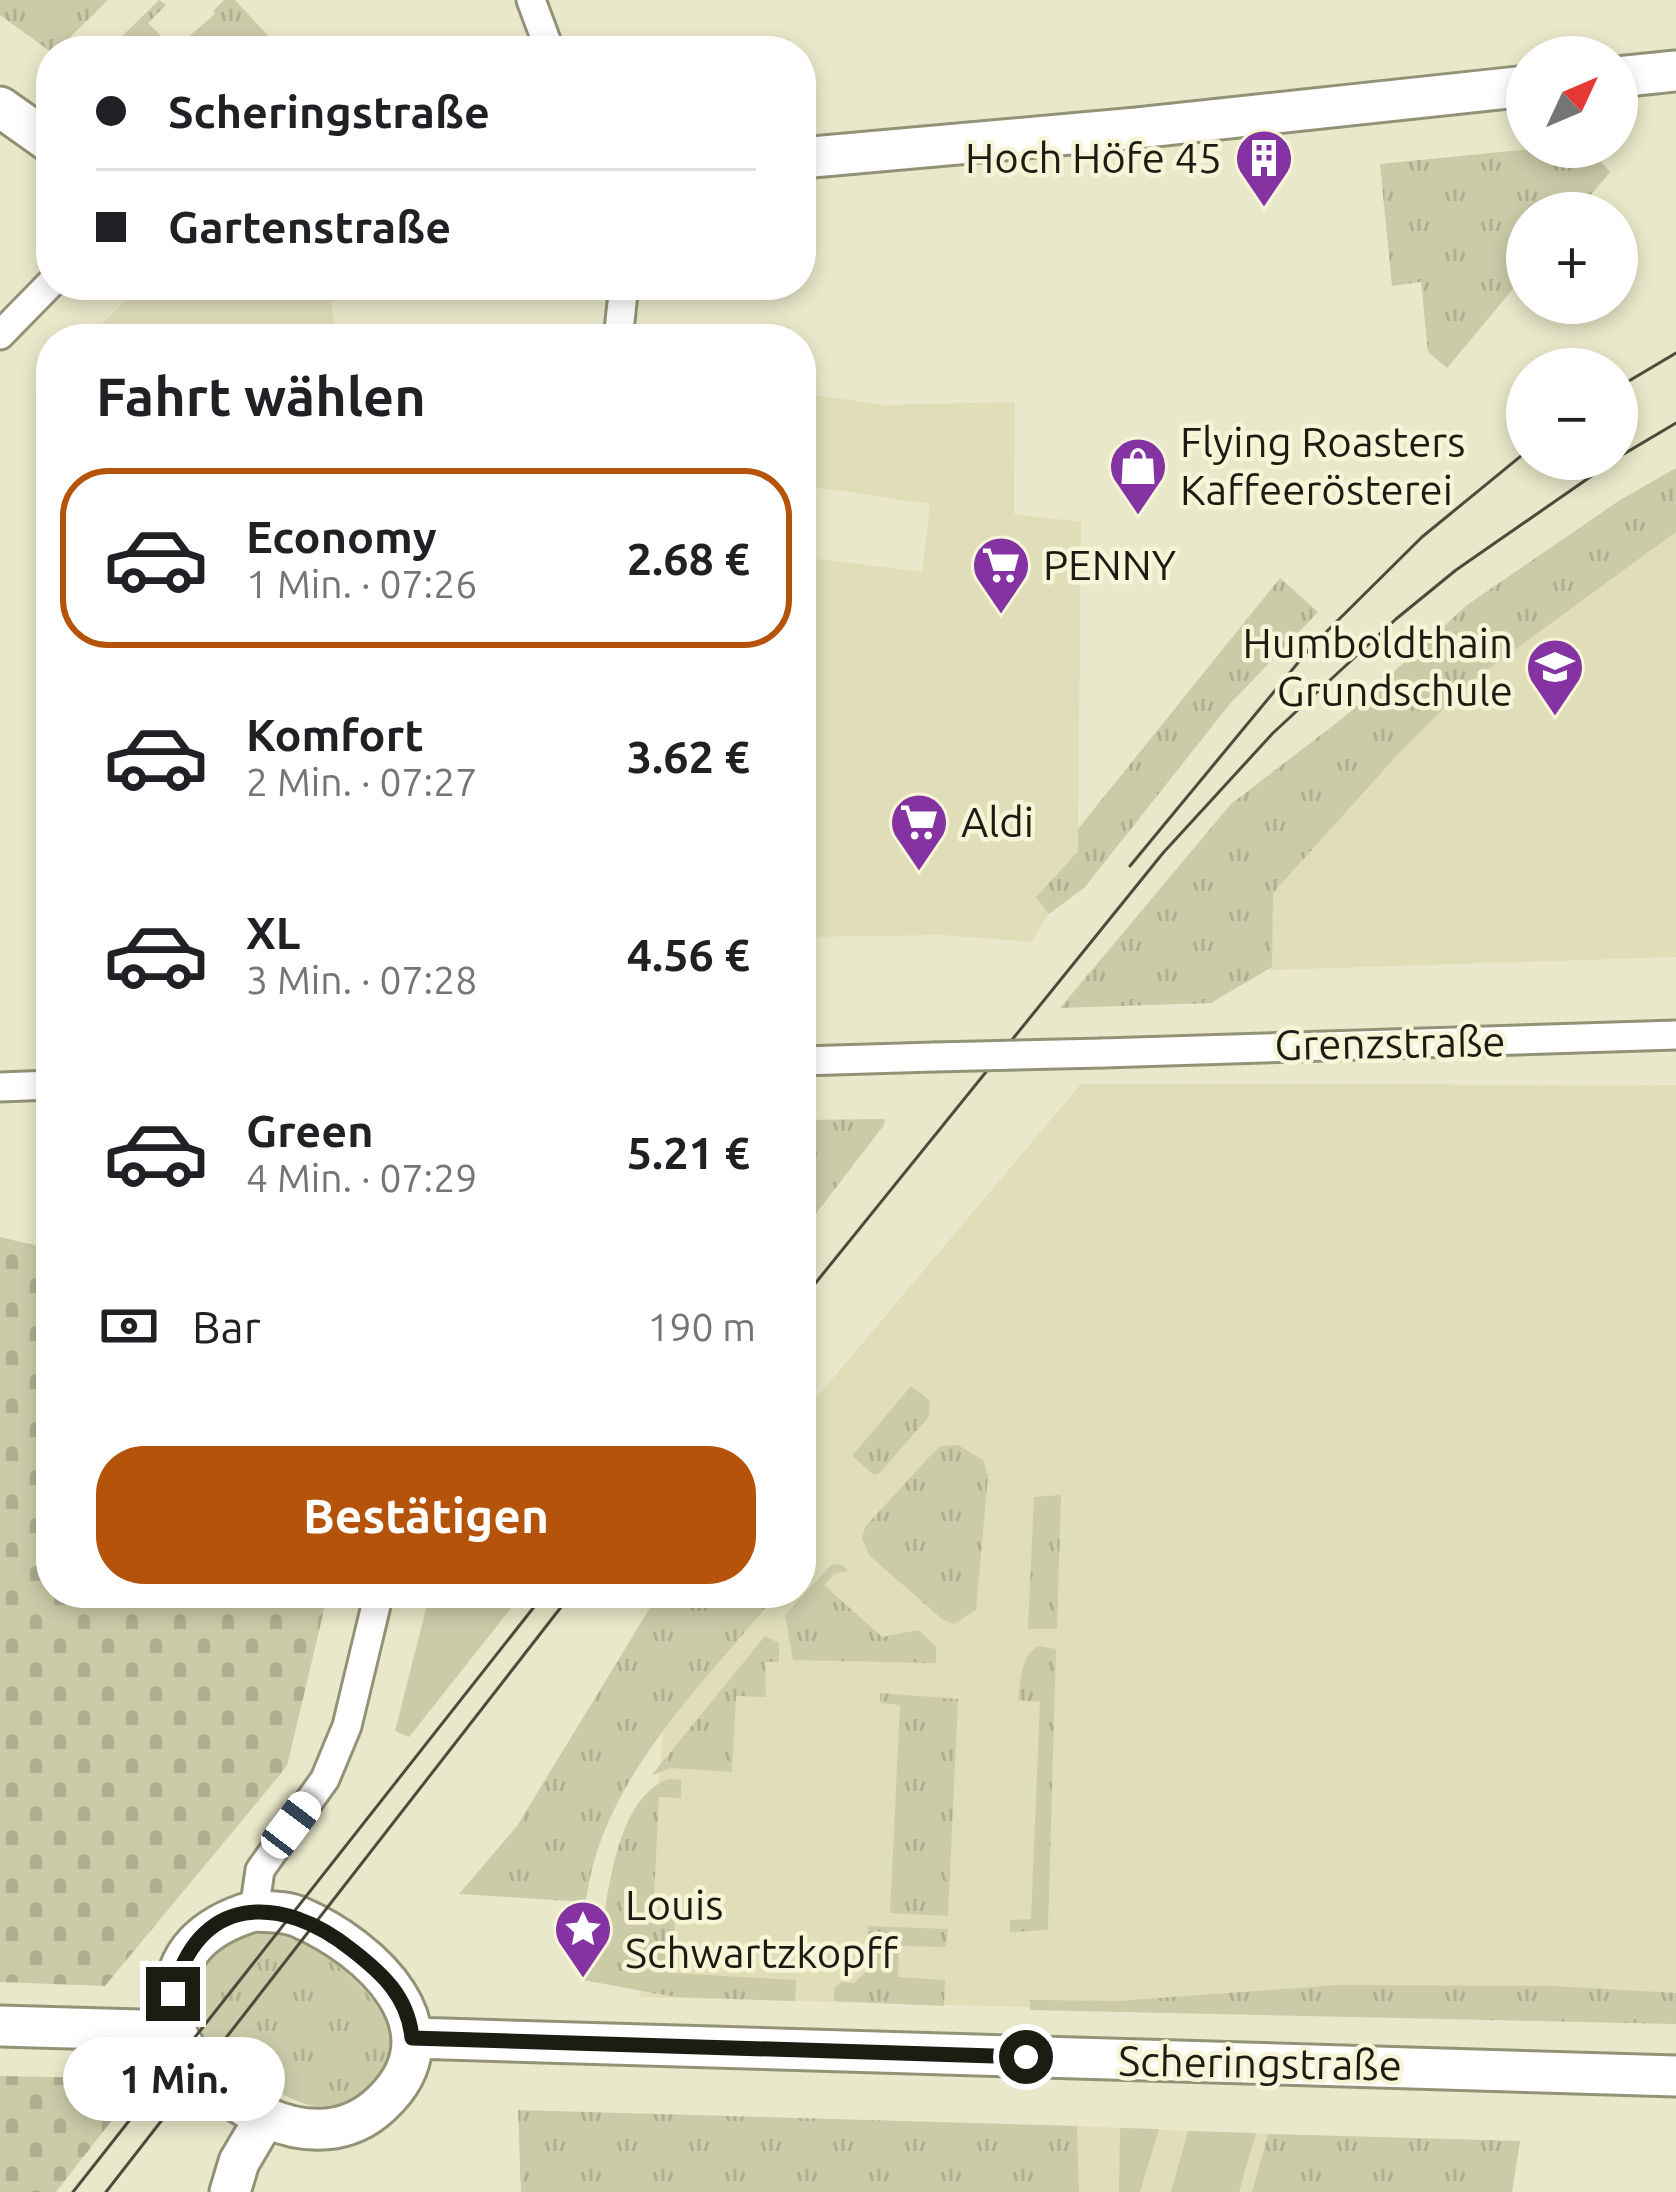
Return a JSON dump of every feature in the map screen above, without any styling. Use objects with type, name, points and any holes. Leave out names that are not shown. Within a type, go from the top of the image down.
[{"type":"street","points":[[532,0],[545,36]]},
{"type":"street","points":[[1638,75],[1676,71]]},
{"type":"street","points":[[816,157],[1506,88]]},
{"type":"street","points":[[0,106],[36,132]]},
{"type":"street","points":[[0,334],[36,298]]},
{"type":"street","name":"Grenzstraße","points":[[816,1061],[1676,1035]]},
{"type":"street","points":[[0,1087],[36,1086]]},
{"type":"street","points":[[254,1911],[260,1870],[325,1779],[346,1726],[375,1608]]},
{"type":"street","points":[[254,1911],[296,1915],[344,1943],[376,1968],[410,2013],[407,2068],[395,2089],[360,2121],[340,2130],[301,2131],[266,2118],[216,2081],[175,2031],[173,1994],[181,1961],[211,1927],[254,1911]]},
{"type":"street","points":[[0,2026],[175,2031]]},
{"type":"street","name":"Scheringstraße","points":[[412,2038],[1676,2076]]},
{"type":"street","points":[[230,2192],[239,2162],[266,2118]]},
{"type":"shaded area","points":[[126,300],[331,300],[334,324],[102,324]]},
{"type":"shaded area","points":[[816,395],[883,405],[1015,402],[1014,514],[1081,522],[1078,850],[1037,896],[1049,914],[1031,942],[943,935],[816,937],[816,559],[922,572],[930,504],[816,487]]},
{"type":"shaded area","name":"Humboldthain Grundschule","points":[[1676,532],[1676,957],[1271,970],[1273,893],[1401,751],[1468,684]]},
{"type":"shaded area","points":[[1081,1084],[1676,1085],[1676,2024],[640,1997],[674,1608],[816,1608],[816,1398]]},
{"type":"shaded area","points":[[1077,2126],[1520,2141],[1512,2192],[1079,2192]]},
{"type":"green space","points":[[0,0],[108,0],[71,36],[36,36],[36,41],[0,15]]},
{"type":"green space","points":[[159,0],[166,5],[148,23],[161,36],[122,36]]},
{"type":"green space","points":[[224,0],[235,0],[268,36],[189,36]]},
{"type":"green space","points":[[1506,151],[1506,168],[1606,168],[1610,172],[1593,192],[1506,192],[1506,297],[1447,368],[1428,352],[1421,282],[1392,286],[1380,164]]},
{"type":"green space","points":[[1676,468],[1676,532],[1468,684],[1273,893],[1272,967],[1211,1003],[1060,1008],[1231,804],[1343,718],[1467,605],[1620,500]]},
{"type":"green space","points":[[1280,578],[1318,612],[1229,705],[1085,887],[1049,914],[1036,897],[1078,851],[1078,829]]},
{"type":"green space","points":[[885,1119],[816,1213],[816,1120]]},
{"type":"green space","points":[[0,1237],[36,1245],[36,1608],[324,1608],[287,1766],[105,1986],[0,1982]]},
{"type":"green space","points":[[911,1386],[930,1401],[929,1416],[874,1475],[852,1456]]},
{"type":"green space","points":[[958,1445],[983,1460],[988,1476],[976,1610],[954,1624],[943,1620],[870,1556],[862,1539],[865,1527],[930,1456],[941,1446]]},
{"type":"green space","points":[[1061,1495],[1057,1629],[1028,1629],[1034,1497]]},
{"type":"green space","points":[[832,1564],[843,1565],[848,1571],[834,1574],[824,1585],[882,1637],[918,1630],[936,1646],[936,1663],[793,1660],[785,1615],[791,1608],[816,1608],[816,1581]]},
{"type":"green space","points":[[426,1608],[511,1608],[409,1737],[395,1731]]},
{"type":"green space","points":[[650,1608],[765,1608],[688,1699],[633,1775],[595,1858],[586,1902],[459,1894],[517,1826]]},
{"type":"green space","points":[[765,1636],[779,1643],[779,1662],[765,1662],[766,1697],[736,1696],[732,1772],[670,1768],[651,1776]]},
{"type":"green space","points":[[1038,1646],[1056,1649],[1048,1930],[1010,1932],[1010,1920],[1031,1919],[1040,1702],[1018,1700],[1025,1663]]},
{"type":"green space","points":[[880,1693],[958,1699],[948,1916],[890,1913],[900,1705],[880,1703]]},
{"type":"green space","points":[[668,1779],[681,1780],[681,1798],[659,1797],[653,1916],[675,1918],[672,1973],[796,1980],[795,2001],[675,1997],[583,1980],[585,1915],[605,1910],[616,1855],[630,1817],[653,1788]]},
{"type":"green space","points":[[868,1926],[948,1929],[946,1947],[899,1946],[898,1977],[945,1980],[944,2006],[834,2001],[834,1989],[841,1982],[854,1983],[866,1972]]},
{"type":"green space","points":[[279,1928],[349,1974],[385,2019],[392,2043],[387,2068],[368,2091],[344,2105],[317,2107],[268,2087],[216,2051],[196,2027],[191,2013],[193,1983],[207,1956],[242,1929]]},
{"type":"green space","points":[[1338,1985],[1553,1986],[1676,1993],[1676,2024],[1030,2010],[1030,2000],[1118,2001]]},
{"type":"green space","points":[[0,2076],[110,2078],[134,2092],[56,2192],[0,2192]]},
{"type":"green space","points":[[518,2110],[1077,2126],[1079,2192],[521,2192]]},
{"type":"green space","points":[[1120,2128],[1159,2129],[1140,2192],[1119,2192]]},
{"type":"green space","points":[[1188,2131],[1256,2133],[1239,2192],[1171,2192]]},
{"type":"green space","points":[[1268,2134],[1520,2141],[1512,2192],[1252,2192]]},
{"type":"tram line","points":[[1638,376],[1676,353]]},
{"type":"tram line","points":[[1638,446],[1676,423]]},
{"type":"tram line","points":[[1130,866],[1311,647],[1422,537],[1506,468]]},
{"type":"tram line","points":[[816,1282],[1163,853],[1273,733],[1456,570],[1586,480]]},
{"type":"tram line","points":[[73,2192],[533,1608]]},
{"type":"tram line","points":[[106,2192],[560,1608]]},
{"type":"place","name":"Hoch Höfe 45","points":[[1264,209]]},
{"type":"place","name":"Flying Roasters Kaffeerösterei","points":[[1138,517]]},
{"type":"place","name":"PENNY","points":[[1001,616]]},
{"type":"place","name":"Humboldthain Grundschule","points":[[1555,718]]},
{"type":"place","name":"Aldi","points":[[919,873]]},
{"type":"place","name":"Louis Schwartzkopff","points":[[583,1980]]},
{"type":"route","points":[[173,1994],[181,1961],[194,1943],[211,1927],[254,1911],[296,1915],[376,1968],[410,2013],[412,2038],[1026,2057]]}]
